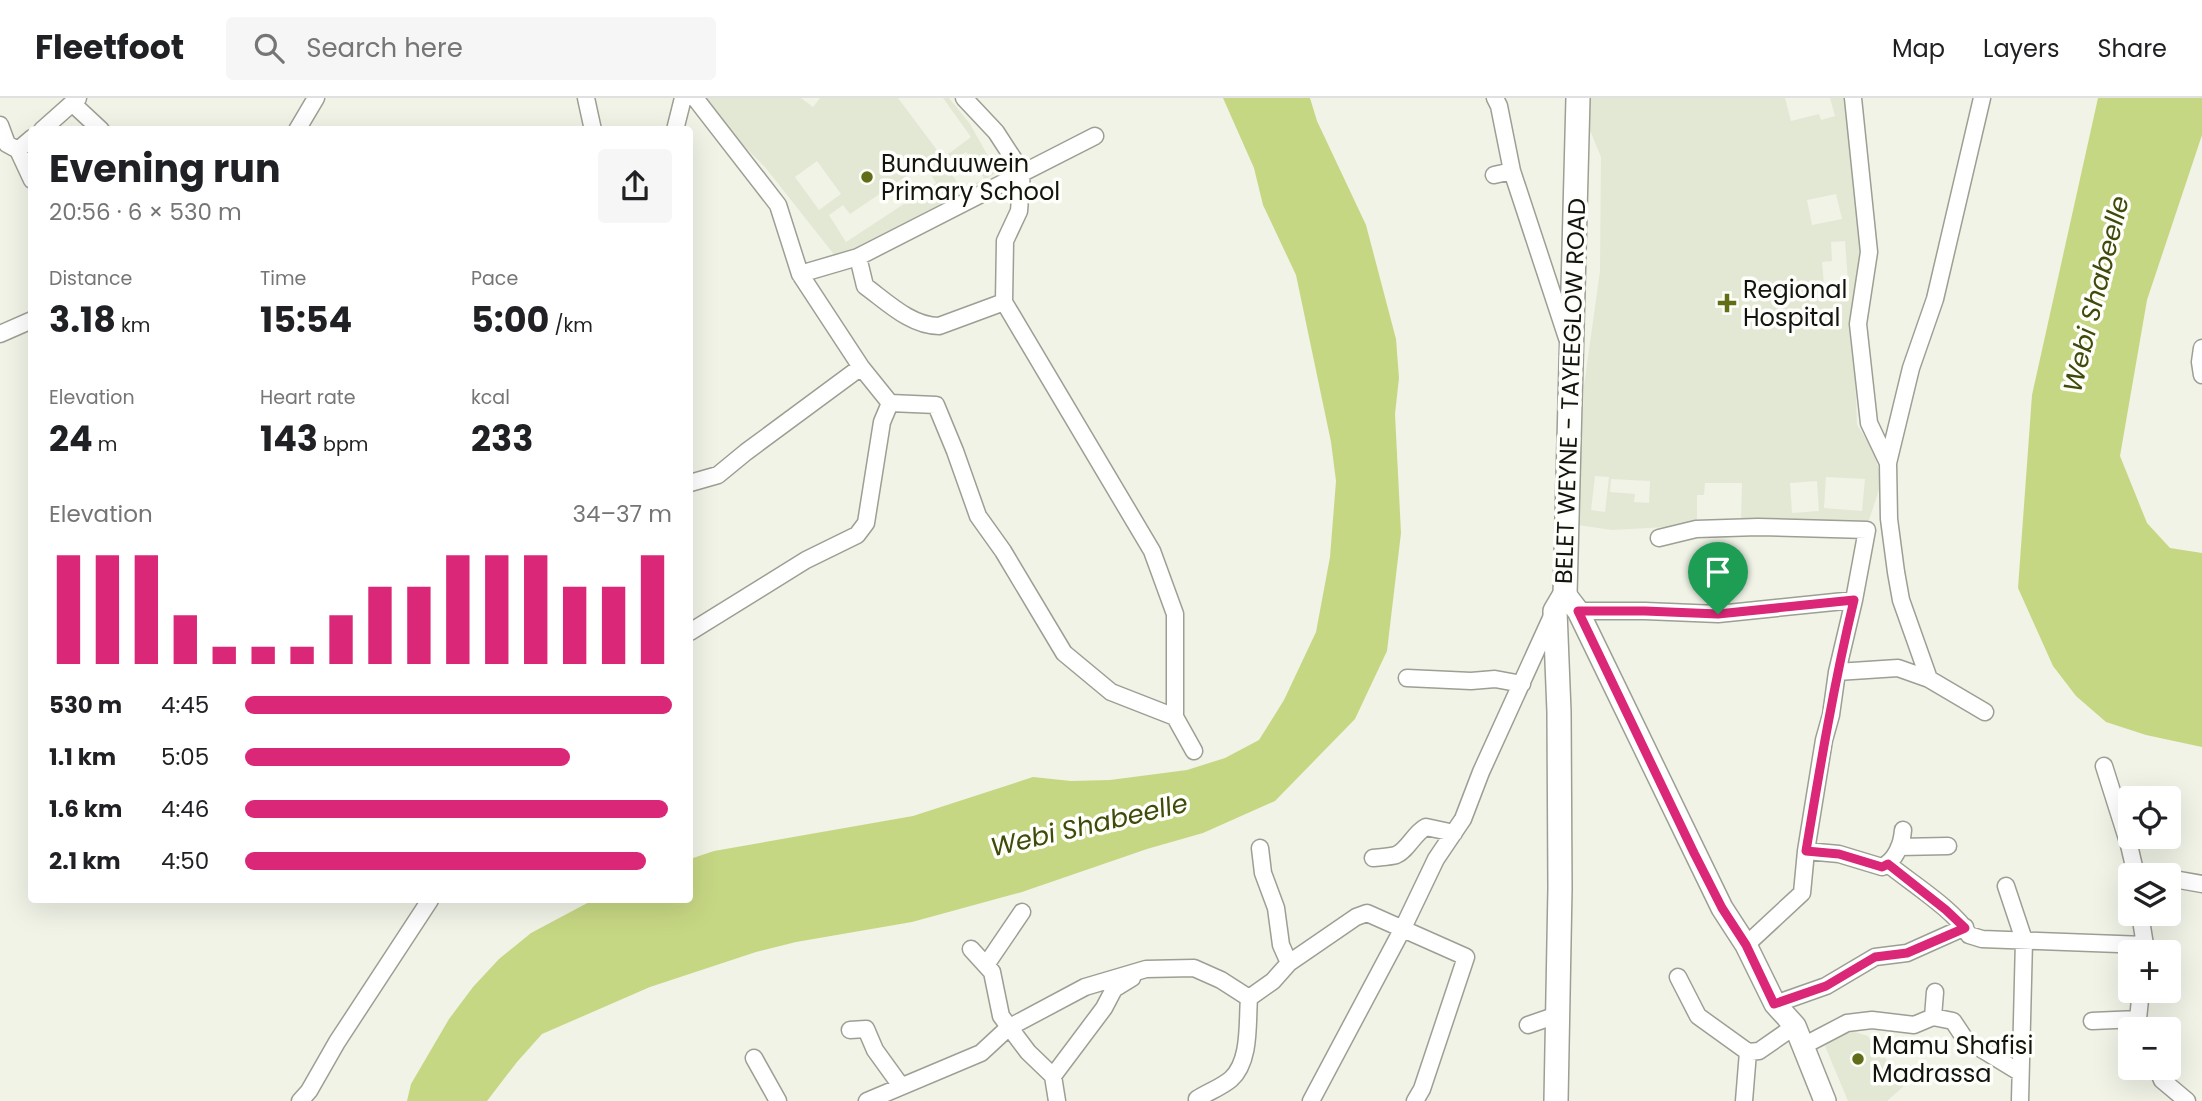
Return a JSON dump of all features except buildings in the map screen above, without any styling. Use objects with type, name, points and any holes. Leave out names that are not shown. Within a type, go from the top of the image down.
[{"type":"main road","name":"BELET WEYNE - TAYEEGLOW ROAD","points":[[1556,1101],[1560,888],[1559,712],[1566,605],[1578,98]]},
{"type":"street","points":[[298,121],[316,98]]},
{"type":"street","points":[[586,98],[592,126]]},
{"type":"street","points":[[676,126],[683,98]]},
{"type":"street","points":[[695,98],[778,205],[800,274],[862,367],[890,403],[936,405],[956,451],[978,516],[1003,551],[1064,653],[1111,692],[1175,716]]},
{"type":"street","points":[[964,98],[996,132],[1022,172],[1019,211],[1005,241],[1004,302],[1152,551],[1175,614],[1175,716],[1194,751]]},
{"type":"street","points":[[1495,98],[1499,106],[1512,172],[1572,354]]},
{"type":"street","points":[[1853,98],[1869,253],[1858,324],[1869,422],[1888,463]]},
{"type":"street","points":[[1929,679],[1901,600],[1889,519],[1888,463],[1911,368],[1935,299],[1982,98]]},
{"type":"street","points":[[47,126],[75,101],[98,126]]},
{"type":"street","points":[[0,125],[8,148],[28,175]]},
{"type":"street","points":[[800,274],[858,257],[1095,136]]},
{"type":"street","points":[[8,148],[28,140]]},
{"type":"street","points":[[1494,175],[1512,172]]},
{"type":"street","points":[[858,257],[865,286],[913,320],[929,326],[939,326],[1004,302]]},
{"type":"street","points":[[0,334],[28,322]]},
{"type":"street","points":[[2202,348],[2202,375]]},
{"type":"street","points":[[693,482],[718,475],[862,367]]},
{"type":"street","points":[[693,630],[806,560],[857,535],[866,523],[882,422],[890,403]]},
{"type":"street","points":[[1659,538],[1696,529],[1758,527],[1867,530],[1824,740],[1802,893],[1746,945]]},
{"type":"street","points":[[1566,605],[1718,614],[1854,600]]},
{"type":"street","points":[[1311,1101],[1402,930],[1436,859],[1463,819],[1481,772],[1522,684],[1566,605]]},
{"type":"street","points":[[1566,605],[1722,908],[1746,945],[1774,1004],[1799,1036],[1825,1101]]},
{"type":"street","points":[[1837,672],[1898,668],[1929,679],[1985,712]]},
{"type":"street","points":[[1407,678],[1471,681],[1505,679],[1522,684]]},
{"type":"street","points":[[2104,766],[2133,863]]},
{"type":"street","points":[[1373,858],[1396,855],[1418,831],[1426,827],[1454,833]]},
{"type":"street","points":[[1806,851],[1839,854],[1882,867],[1888,864],[1902,842],[1903,830]]},
{"type":"street","points":[[1899,847],[1948,846]]},
{"type":"street","points":[[1260,848],[1263,873],[1276,908],[1281,945],[1289,963]]},
{"type":"street","points":[[1888,864],[1946,910],[1969,935],[1982,939],[2118,947]]},
{"type":"street","points":[[2181,880],[2202,884]]},
{"type":"street","points":[[2006,886],[2024,940],[2020,1101]]},
{"type":"street","points":[[300,1101],[309,1091],[337,1042],[428,903]]},
{"type":"street","points":[[986,965],[1022,912]]},
{"type":"street","points":[[1249,998],[1273,981],[1289,963],[1356,917],[1367,913],[1466,957],[1422,1089],[1415,1101]]},
{"type":"street","points":[[1774,1004],[1826,986],[1875,957],[1907,953],[1965,928]]},
{"type":"street","points":[[971,949],[992,972],[1001,1016],[1028,1052],[1053,1076],[1057,1101]]},
{"type":"street","points":[[867,1101],[981,1053],[1009,1028],[1085,987],[1146,969],[1194,968],[1221,980],[1249,998]]},
{"type":"street","points":[[1053,1076],[1104,1008],[1114,989],[1146,969]]},
{"type":"street","points":[[1678,977],[1698,1016],[1748,1052],[1759,1051],[1799,1036],[1847,1023],[1872,1020],[1914,1025],[1933,1017],[1953,1021],[1969,1045],[1978,1047],[2019,1072]]},
{"type":"street","points":[[1933,1017],[1935,992]]},
{"type":"street","points":[[1197,1099],[1231,1079],[1240,1067],[1245,1051],[1249,998]]},
{"type":"street","points":[[1528,1025],[1557,1016]]},
{"type":"street","points":[[2092,1021],[2118,1023]]},
{"type":"street","points":[[850,1030],[866,1029],[875,1050],[901,1086]]},
{"type":"street","points":[[1744,1101],[1748,1052]]},
{"type":"street","points":[[754,1058],[778,1101]]},
{"type":"street","points":[[2162,1080],[2187,1101]]},
{"type":"shaded area","name":"Bunduuwein Primary School","points":[[706,98],[801,98],[813,107],[820,98],[898,98],[943,158],[971,137],[943,98],[949,98],[970,124],[997,172],[867,252],[836,257],[765,167],[705,107]],"holes":[[[966,152],[984,178],[963,191],[946,166]],[[817,161],[841,194],[819,210],[795,177]],[[924,164],[936,183],[846,242],[829,215],[843,205],[850,214]]]},
{"type":"shaded area","name":"Regional Hospital","points":[[1590,98],[1785,98],[1791,121],[1819,114],[1821,120],[1835,116],[1830,98],[1849,98],[1865,272],[1853,321],[1857,425],[1873,449],[1882,481],[1867,526],[1684,526],[1612,530],[1578,525],[1584,386],[1600,271],[1601,157],[1589,128]],"holes":[[[1836,194],[1842,219],[1812,225],[1807,200]],[[1845,241],[1848,282],[1824,284],[1822,262],[1832,261],[1831,242]],[[1595,476],[1609,477],[1605,512],[1591,510]],[[1826,477],[1865,479],[1862,511],[1824,508]],[[1611,479],[1650,481],[1649,503],[1634,502],[1635,494],[1610,492]],[[1817,481],[1819,511],[1792,513],[1790,483]],[[1705,483],[1742,483],[1741,523],[1697,523],[1697,495],[1704,495]]]},
{"type":"shaded area","name":"Mamu Shafisi Madrassa","points":[[1848,1030],[1868,1036],[1896,1072],[1903,1087],[1887,1101],[1848,1101],[1825,1046]]},
{"type":"water","name":"Webi Shabeelle","points":[[1223,98],[1310,98],[1317,121],[1366,225],[1396,339],[1399,378],[1395,414],[1401,533],[1387,651],[1355,719],[1275,801],[1203,833],[1147,849],[1022,892],[912,922],[796,942],[756,952],[650,987],[542,1034],[487,1101],[407,1101],[411,1084],[449,1019],[499,959],[531,933],[587,903],[693,903],[693,858],[714,851],[913,816],[1033,777],[1071,781],[1110,780],[1187,770],[1225,758],[1259,740],[1284,700],[1316,632],[1330,557],[1336,481],[1331,442],[1296,275],[1263,205],[1254,168]]},
{"type":"water","name":"Webi Shabeelle","points":[[2098,98],[2202,98],[2202,135],[2147,300],[2120,456],[2147,523],[2170,548],[2202,553],[2202,747],[2146,735],[2106,722],[2076,696],[2053,666],[2018,588],[2032,395]]},
{"type":"place","name":"Bunduuwein Primary School","points":[[867,177]]},
{"type":"place","name":"Regional Hospital","points":[[1727,303]]},
{"type":"place","name":"Mamu Shafisi Madrassa","points":[[1858,1059]]},
{"type":"route","points":[[1854,600],[1837,672],[1806,851],[1839,854],[1882,867],[1888,864],[1965,928],[1907,953],[1875,957],[1826,986],[1774,1004],[1746,945],[1722,908],[1694,853],[1578,611],[1718,614],[1854,600]]}]
